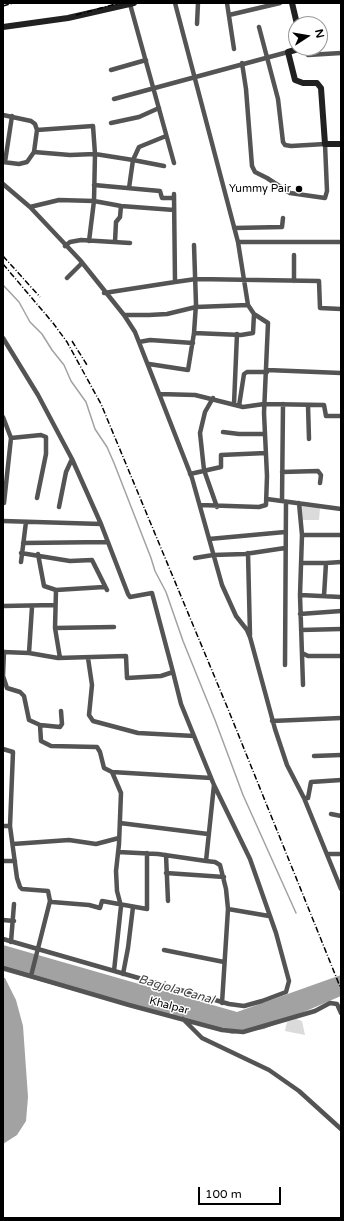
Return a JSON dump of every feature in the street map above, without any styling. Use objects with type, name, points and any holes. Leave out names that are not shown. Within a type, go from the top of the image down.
[{"type":"street","points":[[175,3],[193,77],[225,187],[238,242],[248,304],[254,314],[268,323],[267,371],[264,404],[266,505],[262,507],[217,507],[200,505]]},
{"type":"street","points":[[197,24],[198,3]]},
{"type":"street","points":[[227,3],[234,49]]},
{"type":"street","points":[[229,15],[280,3]]},
{"type":"street","points":[[292,3],[295,16]]},
{"type":"street","points":[[3,27],[68,18],[132,4],[174,163]]},
{"type":"street","points":[[259,27],[278,99],[282,139],[285,145],[341,144]]},
{"type":"street","points":[[114,99],[153,87],[288,52]]},
{"type":"street","points":[[328,54],[341,53]]},
{"type":"street","points":[[242,63],[246,89],[252,166],[255,172],[290,193],[325,198],[327,191],[321,88],[317,83],[303,83],[296,80],[289,56]]},
{"type":"street","points":[[111,70],[146,60]]},
{"type":"street","points":[[111,123],[139,117],[159,108]]},
{"type":"street","points":[[3,115],[12,116],[31,121],[35,124],[37,130],[34,152],[27,162],[19,164],[4,162],[12,116]]},
{"type":"street","points":[[37,130],[93,126],[95,154],[94,201],[90,241]]},
{"type":"street","points":[[129,188],[133,160],[139,147],[166,136]]},
{"type":"street","points":[[34,152],[70,155],[95,154],[164,166]]},
{"type":"street","points":[[3,184],[30,207],[82,264],[104,293],[124,315],[135,332],[149,364],[158,394],[190,474],[222,585],[233,610],[250,637]]},
{"type":"street","points":[[94,185],[160,191],[162,198],[174,196],[175,282]]},
{"type":"street","points":[[30,207],[59,200],[94,201],[121,206],[174,210]]},
{"type":"street","points":[[115,242],[116,222],[120,217],[121,206]]},
{"type":"street","points":[[234,228],[282,227],[283,218]]},
{"type":"street","points":[[65,246],[76,241],[130,243]]},
{"type":"street","points":[[238,242],[341,242]]},
{"type":"street","points":[[149,364],[188,370],[193,343],[196,307],[194,245]]},
{"type":"street","points":[[294,255],[294,281]]},
{"type":"street","points":[[67,278],[82,264]]},
{"type":"street","points":[[104,293],[196,279],[244,281],[319,281],[320,308],[341,309]]},
{"type":"street","points":[[124,315],[167,314],[196,307],[248,304]]},
{"type":"street","points":[[194,334],[253,333],[254,314]]},
{"type":"street","points":[[237,334],[237,405]]},
{"type":"street","points":[[3,338],[38,395],[72,459],[101,524],[130,597],[152,593],[181,704],[214,786],[250,859],[270,916],[288,981],[288,988],[282,994],[244,1006],[222,1003],[3,940]]},
{"type":"street","points":[[139,342],[150,340],[193,343]]},
{"type":"street","points":[[237,405],[244,374],[246,372],[267,371],[341,373]]},
{"type":"street","points":[[158,394],[195,395],[237,405],[324,405],[326,416],[341,416]]},
{"type":"street","points":[[212,398],[205,412],[200,433],[205,471],[217,507]]},
{"type":"street","points":[[283,404],[282,472],[285,532],[285,665]]},
{"type":"street","points":[[308,405],[309,439]]},
{"type":"street","points":[[3,417],[11,438],[4,503]]},
{"type":"street","points":[[223,432],[239,434],[265,434]]},
{"type":"street","points":[[11,438],[41,435],[46,437],[46,454],[37,498]]},
{"type":"street","points":[[190,474],[221,467],[221,455],[266,453]]},
{"type":"street","points":[[3,454],[9,454]]},
{"type":"street","points":[[59,507],[66,472],[72,459]]},
{"type":"street","points":[[282,472],[318,471],[321,475],[320,484]]},
{"type":"street","points":[[267,499],[341,510]]},
{"type":"street","points":[[299,503],[302,535],[300,614],[303,685]]},
{"type":"street","points":[[3,521],[101,524]]},
{"type":"street","points":[[20,562],[26,522]]},
{"type":"street","points":[[208,539],[285,532]]},
{"type":"street","points":[[302,535],[341,535]]},
{"type":"street","points":[[23,543],[107,542]]},
{"type":"street","points":[[195,558],[285,548]]},
{"type":"street","points":[[21,553],[38,554],[70,561],[92,560],[105,589],[56,590],[44,586],[38,554]]},
{"type":"street","points":[[248,553],[250,637],[272,720],[287,765],[304,798],[338,877],[341,889]]},
{"type":"street","points":[[302,563],[341,562]]},
{"type":"street","points":[[324,596],[326,563]]},
{"type":"street","points":[[56,590],[55,628],[60,658]]},
{"type":"street","points":[[300,595],[341,597]]},
{"type":"street","points":[[3,606],[32,607],[55,605]]},
{"type":"street","points":[[29,653],[32,607]]},
{"type":"street","points":[[300,614],[341,611]]},
{"type":"street","points":[[55,628],[114,627]]},
{"type":"street","points":[[301,630],[341,629]]},
{"type":"street","points":[[61,711],[62,724],[60,727],[40,725],[29,720],[22,694],[7,688],[3,676],[3,652],[29,653],[60,658],[126,656],[127,678],[161,676],[173,672]]},
{"type":"street","points":[[302,653],[308,656],[341,656]]},
{"type":"street","points":[[88,658],[92,685],[89,715],[92,721],[138,733],[194,736]]},
{"type":"street","points":[[272,720],[341,718]]},
{"type":"street","points":[[40,725],[40,738],[44,744],[97,747],[100,752],[104,768],[112,772],[211,778]]},
{"type":"street","points":[[3,749],[13,752],[10,826],[20,887],[22,889],[48,891],[50,901],[31,976]]},
{"type":"street","points":[[314,756],[341,755]]},
{"type":"street","points":[[112,772],[121,792],[116,878],[117,891],[121,906],[114,971]]},
{"type":"street","points":[[304,798],[308,798],[311,782],[341,780]]},
{"type":"street","points":[[206,861],[214,786]]},
{"type":"street","points":[[331,814],[341,816]]},
{"type":"street","points":[[120,823],[208,834]]},
{"type":"street","points":[[3,826],[10,826]]},
{"type":"street","points":[[13,844],[69,840],[96,844],[119,838]]},
{"type":"street","points":[[118,852],[166,855],[218,863],[224,877],[228,909],[222,1003]]},
{"type":"street","points":[[50,901],[89,905],[100,908],[102,901],[121,906],[147,909],[146,853]]},
{"type":"street","points":[[327,854],[341,854]]},
{"type":"street","points":[[166,855],[168,901]]},
{"type":"street","points":[[3,861],[15,861]]},
{"type":"street","points":[[166,873],[224,877]]},
{"type":"street","points":[[12,942],[14,904]]},
{"type":"street","points":[[123,974],[133,907]]},
{"type":"street","points":[[228,909],[270,916]]},
{"type":"street","points":[[3,920],[14,921]]},
{"type":"street","points":[[164,950],[224,962]]},
{"type":"street","name":"Khalpar","points":[[3,968],[128,1005],[222,1030],[243,1032],[315,1010],[330,1003],[337,1004],[341,1013]]},
{"type":"street","points":[[181,1018],[202,1038],[269,1070],[300,1091],[341,1129]]},
{"type":"shaded area","points":[[300,504],[320,508],[319,520],[299,520]]},
{"type":"shaded area","points":[[3,945],[237,1012],[341,975],[341,996],[264,1029],[232,1034],[3,971]]},
{"type":"shaded area","points":[[3,978],[5,978],[16,1000],[23,1026],[28,1097],[26,1121],[17,1135],[3,1144]]},
{"type":"shaded area","points":[[296,1019],[302,1021],[305,1035],[285,1031],[287,1022]]},
{"type":"waterway","points":[[3,285],[19,302],[30,322],[42,334],[64,365],[71,381],[86,402],[95,429],[107,447],[155,571],[166,592],[183,641],[243,795],[296,913]]},
{"type":"railway","points":[[3,6],[13,3]]},
{"type":"railway","points":[[76,15],[119,3]]},
{"type":"railway","points":[[3,256],[40,297]]},
{"type":"railway","points":[[3,264],[53,323],[67,342],[101,404],[228,709],[341,989]]},
{"type":"railway","points":[[72,341],[87,365]]},
{"type":"place","name":"Yummy Pair","points":[[299,189]]},
{"type":"water label","name":"Bagjola Canal","points":[[176,990]]}]
